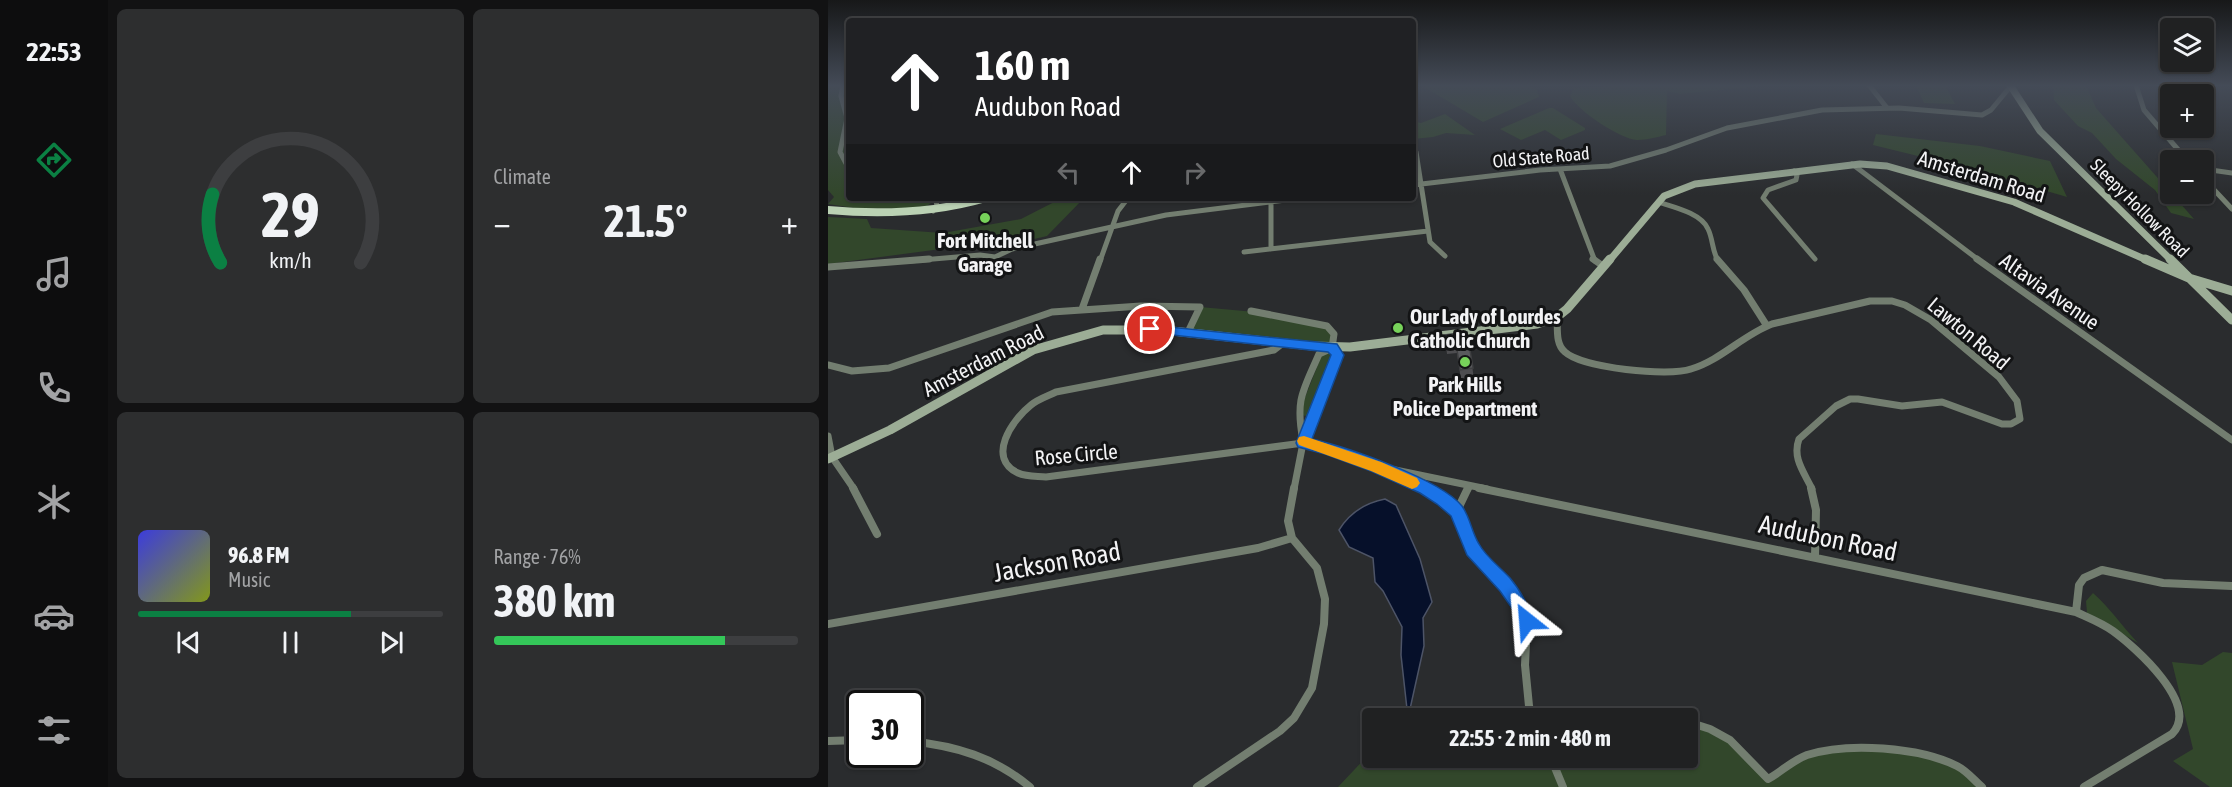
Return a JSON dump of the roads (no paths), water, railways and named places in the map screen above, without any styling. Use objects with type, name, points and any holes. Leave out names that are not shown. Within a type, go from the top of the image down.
[{"type":"main road","points":[[828,210],[933,211],[974,201]]},
{"type":"street","name":"Old State Road","points":[[1416,185],[1601,167],[1631,161],[1722,130],[1758,122]]},
{"type":"street","name":"Sleepy Hollow Road","points":[[2034,122],[2040,131],[2232,320]]},
{"type":"street","points":[[2153,122],[2178,150]]},
{"type":"street","points":[[846,126],[840,152],[846,163]]},
{"type":"street","points":[[1416,152],[1430,242],[1445,256]]},
{"type":"street","name":"Amsterdam Road","points":[[830,458],[890,430],[1005,364],[1051,343],[1114,328],[1188,332],[1332,348],[1537,324],[1557,317],[1567,309],[1664,196],[1695,183],[1852,164],[1869,163],[1887,166],[2014,202],[2189,278],[2232,291]]},
{"type":"street","name":"Altavia Avenue","points":[[1852,164],[1952,241],[2232,440]]},
{"type":"street","points":[[1560,170],[1593,259],[1603,266]]},
{"type":"street","points":[[2214,170],[2232,173]]},
{"type":"street","points":[[1794,171],[1797,176],[1796,180],[1768,190],[1763,198],[1787,224],[1799,243],[1815,258]]},
{"type":"street","points":[[2214,190],[2232,209]]},
{"type":"street","points":[[933,211],[937,205],[936,201]]},
{"type":"street","points":[[1082,309],[1118,211],[1126,201]]},
{"type":"street","points":[[828,267],[980,255],[995,257],[1012,249],[1114,225],[1166,215],[1279,201]]},
{"type":"street","points":[[1271,202],[1271,249]]},
{"type":"street","points":[[1658,202],[1688,213],[1702,222],[1708,229],[1713,252],[1720,264],[1744,290],[1767,326]]},
{"type":"street","points":[[1244,252],[1428,231]]},
{"type":"street","name":"Lawton Road","points":[[1557,317],[1558,344],[1561,350],[1570,357],[1666,374],[1685,372],[1702,364],[1767,326],[1870,300],[1884,300],[1906,304],[1995,373],[2010,390],[2020,408],[2020,419],[2002,425],[1941,402],[1899,405],[1857,399],[1843,401],[1799,439],[1795,453],[1814,497],[1815,557]]},
{"type":"street","points":[[828,365],[852,371],[889,368],[1034,317],[1082,309],[1181,305],[1200,307],[1188,332]]},
{"type":"street","points":[[1197,787],[1280,731],[1294,718],[1312,688],[1324,624],[1325,598],[1317,568],[1292,538],[1288,521],[1304,443],[1337,355],[1332,348],[1334,334],[1327,326],[1251,311]]},
{"type":"street","name":"Rose Circle","points":[[1283,343],[1274,350],[1056,392],[1031,405],[1014,421],[1005,435],[1002,454],[1008,466],[1017,473],[1046,477],[1304,443]]},
{"type":"street","points":[[1304,443],[1298,415],[1300,399],[1319,354],[1332,348]]},
{"type":"street","points":[[828,436],[830,458],[849,480],[877,534]]},
{"type":"street","name":"Audubon Road","points":[[1304,443],[1326,448],[1376,466],[2076,612],[2114,632],[2161,675],[2178,706],[2180,719],[2176,730],[2164,741],[2084,787]]},
{"type":"street","points":[[1376,466],[1425,488],[1457,512],[1473,550],[1506,585],[1520,606],[1527,621],[1525,665],[1531,708]]},
{"type":"street","points":[[1457,512],[1469,486]]},
{"type":"street","name":"Jackson Road","points":[[828,624],[1258,548],[1292,538]]},
{"type":"street","points":[[2076,612],[2079,585],[2084,578],[2102,570],[2163,583],[2232,586]]},
{"type":"street","points":[[1698,725],[1736,743],[1759,773],[1768,779],[1805,756],[1830,748],[1867,749],[1937,758],[1958,767],[1982,787]]},
{"type":"street","points":[[828,741],[846,740]]},
{"type":"street","points":[[924,743],[983,754],[1004,764],[1030,787]]},
{"type":"street","points":[[1555,768],[1563,787]]},
{"type":"water","points":[[1385,499],[1396,505],[1420,559],[1432,602],[1423,618],[1424,646],[1410,708],[1407,708],[1401,655],[1402,627],[1383,591],[1375,582],[1373,558],[1349,547],[1339,530],[1348,518],[1371,503]]},
{"type":"place","name":"Fort Mitchell Garage","points":[[985,218]]},
{"type":"place","name":"Our Lady of Lourdes Catholic Church","points":[[1398,328]]},
{"type":"place","name":"Park Hills Police Department","points":[[1465,362]]}]
